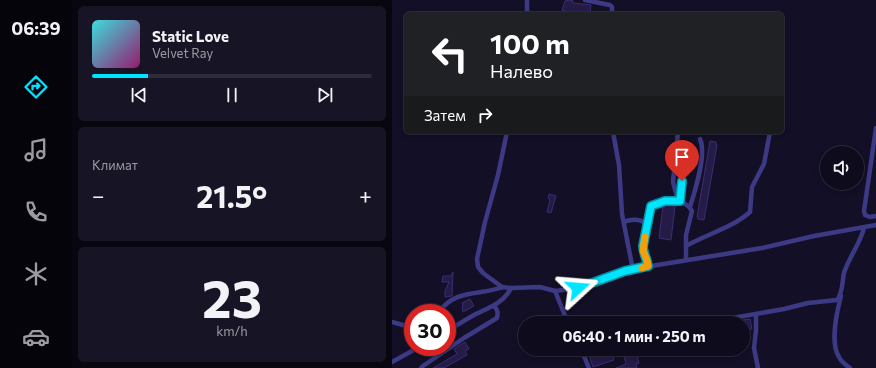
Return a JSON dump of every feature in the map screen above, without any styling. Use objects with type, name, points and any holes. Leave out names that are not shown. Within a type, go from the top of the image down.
[{"type":"street","points":[[527,0],[527,12]]},
{"type":"street","points":[[585,0],[610,6],[612,7],[612,12]]},
{"type":"street","points":[[876,128],[864,210],[865,215],[870,217],[876,216]]},
{"type":"street","points":[[507,134],[477,259],[478,267],[483,273],[498,285],[503,287],[512,288],[540,286],[556,291],[578,288],[648,266],[762,248],[814,236],[876,225]]},
{"type":"street","points":[[613,134],[619,165],[624,222],[633,270]]},
{"type":"street","points":[[678,134],[672,182],[679,201]]},
{"type":"street","points":[[686,246],[726,227],[750,212],[752,187],[764,164],[770,134]]},
{"type":"street","points":[[686,260],[686,235],[692,211],[690,208],[701,166],[702,142],[700,139]]},
{"type":"street","points":[[679,201],[682,181]]},
{"type":"street","points":[[648,266],[643,251],[651,206],[665,201],[679,201],[684,202],[690,208]]},
{"type":"street","points":[[624,222],[639,220],[647,227]]},
{"type":"street","points":[[850,368],[840,360],[836,348],[835,320],[846,267],[862,237],[864,228]]},
{"type":"street","points":[[446,304],[456,298],[468,294],[503,287]]},
{"type":"street","points":[[456,326],[494,306],[509,293],[512,288]]},
{"type":"street","points":[[556,291],[565,316]]},
{"type":"street","points":[[744,316],[813,302],[839,300]]},
{"type":"street","points":[[421,368],[496,318],[498,314],[497,309],[494,306]]},
{"type":"street","points":[[756,314],[754,348],[758,368]]},
{"type":"street","points":[[392,322],[404,325]]},
{"type":"street","points":[[392,362],[404,355]]},
{"type":"street","points":[[584,356],[589,368]]},
{"type":"building","points":[[570,0],[573,1],[573,3],[591,5],[590,12],[568,12],[562,10],[565,1]]},
{"type":"building","points":[[710,141],[716,142],[717,145],[704,220],[698,219],[697,217]]},
{"type":"building","points":[[549,194],[556,196],[551,213],[547,212],[550,200],[548,198]]},
{"type":"building","points":[[663,205],[675,206],[671,240],[659,238]]},
{"type":"building","points":[[453,272],[452,296],[445,297],[445,291],[449,282],[442,282],[443,276],[451,276]]},
{"type":"building","points":[[470,299],[474,306],[463,312],[462,303]]},
{"type":"building","points":[[750,319],[752,329],[750,329]]},
{"type":"building","points":[[465,342],[469,349],[465,351],[467,355],[444,368],[433,368],[456,356],[456,348]]},
{"type":"building","points":[[589,356],[616,356],[613,357],[614,360],[593,367]]},
{"type":"building","points":[[624,356],[637,356],[639,363],[636,364],[637,368],[616,368],[626,364]]},
{"type":"slow traffic","points":[[642,268],[648,266],[643,251],[645,237]]},
{"type":"route","points":[[578,288],[625,271],[648,266],[643,251],[643,246],[651,206],[655,203],[665,201],[680,201],[682,181]]}]
